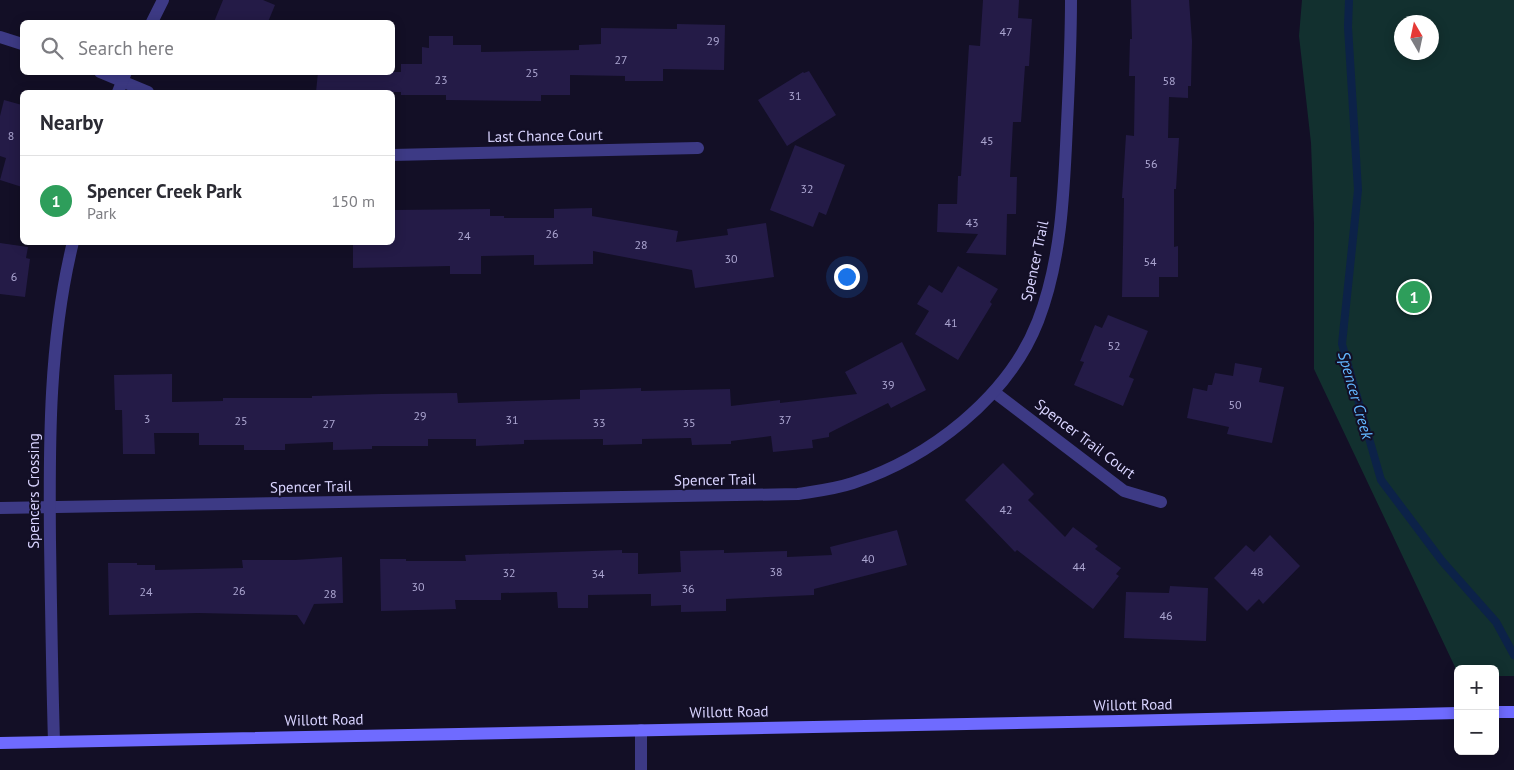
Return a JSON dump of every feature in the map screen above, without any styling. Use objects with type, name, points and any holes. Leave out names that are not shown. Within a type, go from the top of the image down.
[{"type":"main road","points":[[1499,712],[1514,712]]},
{"type":"main road","name":"Willott Road","points":[[0,743],[1110,722],[1454,713]]},
{"type":"street","points":[[153,20],[163,0]]},
{"type":"street","name":"Spencer Trail","points":[[0,508],[798,494],[828,490],[882,473],[955,429],[994,392],[1020,356],[1038,322],[1061,227],[1071,0]]},
{"type":"street","points":[[0,37],[20,43]]},
{"type":"street","points":[[107,75],[143,90]]},
{"type":"street","name":"Last Chance Court","points":[[395,155],[698,148]]},
{"type":"street","name":"Spencers Crossing","points":[[54,742],[50,410],[61,299],[72,245]]},
{"type":"street","name":"Spencer Trail Court","points":[[994,392],[1124,491],[1161,502]]},
{"type":"street","points":[[641,730],[641,770]]},
{"type":"green space","points":[[1302,0],[1514,0],[1514,676],[1499,676],[1499,665],[1454,665],[1314,369],[1314,224],[1311,143],[1299,36]]},
{"type":"building","points":[[223,0],[263,0],[275,5],[269,20],[215,20]]},
{"type":"building","points":[[983,0],[1019,0],[1018,18],[1032,19],[1029,66],[1025,66],[1021,122],[1013,122],[1010,177],[1017,177],[1016,214],[1007,214],[1006,255],[966,253],[978,234],[937,232],[938,204],[957,204],[958,176],[961,176],[969,45],[980,46]]},
{"type":"building","points":[[1131,0],[1189,0],[1192,41],[1191,86],[1188,86],[1188,98],[1169,97],[1168,138],[1179,138],[1176,189],[1174,189],[1174,247],[1178,246],[1178,277],[1159,277],[1159,297],[1122,297],[1124,198],[1122,198],[1126,135],[1134,136],[1135,76],[1129,76],[1130,39],[1132,39]]},
{"type":"building","points":[[677,24],[725,25],[724,70],[663,69],[663,81],[625,81],[625,76],[570,75],[570,95],[541,95],[541,101],[446,100],[446,95],[401,95],[401,92],[395,92],[395,90],[316,90],[318,75],[395,75],[395,72],[401,72],[401,64],[422,64],[422,47],[429,48],[429,36],[453,36],[453,45],[481,45],[481,52],[579,50],[579,45],[601,44],[601,28],[677,29]]},
{"type":"building","points":[[809,71],[836,115],[787,146],[758,100],[803,72]]},
{"type":"building","points":[[4,100],[20,104],[20,186],[0,180],[6,158],[0,156],[0,116]]},
{"type":"building","points":[[795,145],[845,165],[826,215],[819,212],[813,227],[770,210]]},
{"type":"building","points":[[592,208],[592,216],[678,231],[676,242],[728,235],[727,229],[766,223],[774,277],[695,288],[692,270],[593,251],[593,264],[534,265],[534,255],[481,256],[481,274],[450,274],[450,266],[353,268],[353,245],[395,245],[395,210],[490,209],[490,216],[504,216],[504,218],[554,218],[554,209]]},
{"type":"building","points":[[0,243],[28,247],[26,258],[30,259],[25,297],[0,294]]},
{"type":"building","points":[[958,266],[998,289],[990,302],[992,304],[958,360],[915,334],[929,311],[917,304],[929,285],[942,293]]},
{"type":"building","points":[[1108,315],[1148,331],[1129,377],[1134,379],[1123,406],[1074,385],[1084,362],[1080,361],[1095,325],[1102,328]]},
{"type":"building","points":[[902,342],[926,390],[891,408],[888,403],[829,433],[829,437],[812,440],[813,448],[773,452],[771,436],[731,441],[731,444],[692,445],[691,438],[642,439],[642,444],[603,445],[603,439],[524,440],[524,444],[476,446],[476,439],[428,439],[428,446],[372,446],[372,449],[333,450],[333,442],[285,444],[285,450],[244,450],[244,445],[199,445],[199,433],[154,433],[155,454],[123,454],[122,410],[115,410],[114,375],[172,374],[172,402],[223,401],[223,398],[312,398],[312,396],[457,393],[458,403],[580,399],[580,390],[641,388],[641,391],[730,389],[731,406],[780,400],[780,403],[857,394],[845,372]]},
{"type":"building","points":[[1235,363],[1262,368],[1259,382],[1284,387],[1272,443],[1227,434],[1229,427],[1187,418],[1193,388],[1207,391],[1208,385],[1212,385],[1215,373],[1233,376]]},
{"type":"building","points":[[1003,463],[1034,494],[1028,500],[1065,537],[1073,527],[1098,546],[1095,549],[1121,568],[1116,574],[1119,576],[1093,609],[1017,550],[1015,552],[965,500]]},
{"type":"building","points":[[897,530],[907,565],[814,589],[814,595],[726,599],[726,611],[681,612],[681,605],[651,606],[651,594],[588,595],[588,608],[558,608],[557,592],[501,593],[501,600],[455,600],[456,609],[381,611],[380,559],[466,561],[465,555],[622,550],[622,553],[638,553],[638,574],[681,572],[680,551],[724,550],[724,553],[787,551],[787,557],[832,555],[830,547]]},
{"type":"building","points":[[1270,535],[1300,566],[1263,604],[1259,599],[1247,611],[1214,578],[1246,545],[1254,552]]},
{"type":"building","points":[[342,557],[343,603],[314,604],[304,625],[297,615],[198,613],[109,615],[108,563],[155,565],[155,570],[243,568],[242,560],[295,560]]},
{"type":"building","points":[[1170,586],[1208,588],[1206,641],[1124,638],[1126,592],[1169,593]]},
{"type":"waterway","name":"Spencer Creek","points":[[1349,0],[1348,27],[1358,190],[1342,344],[1381,480],[1442,561],[1496,622],[1514,655]]},
{"type":"place","name":"Spencer Creek Park","points":[[1414,297]]}]
